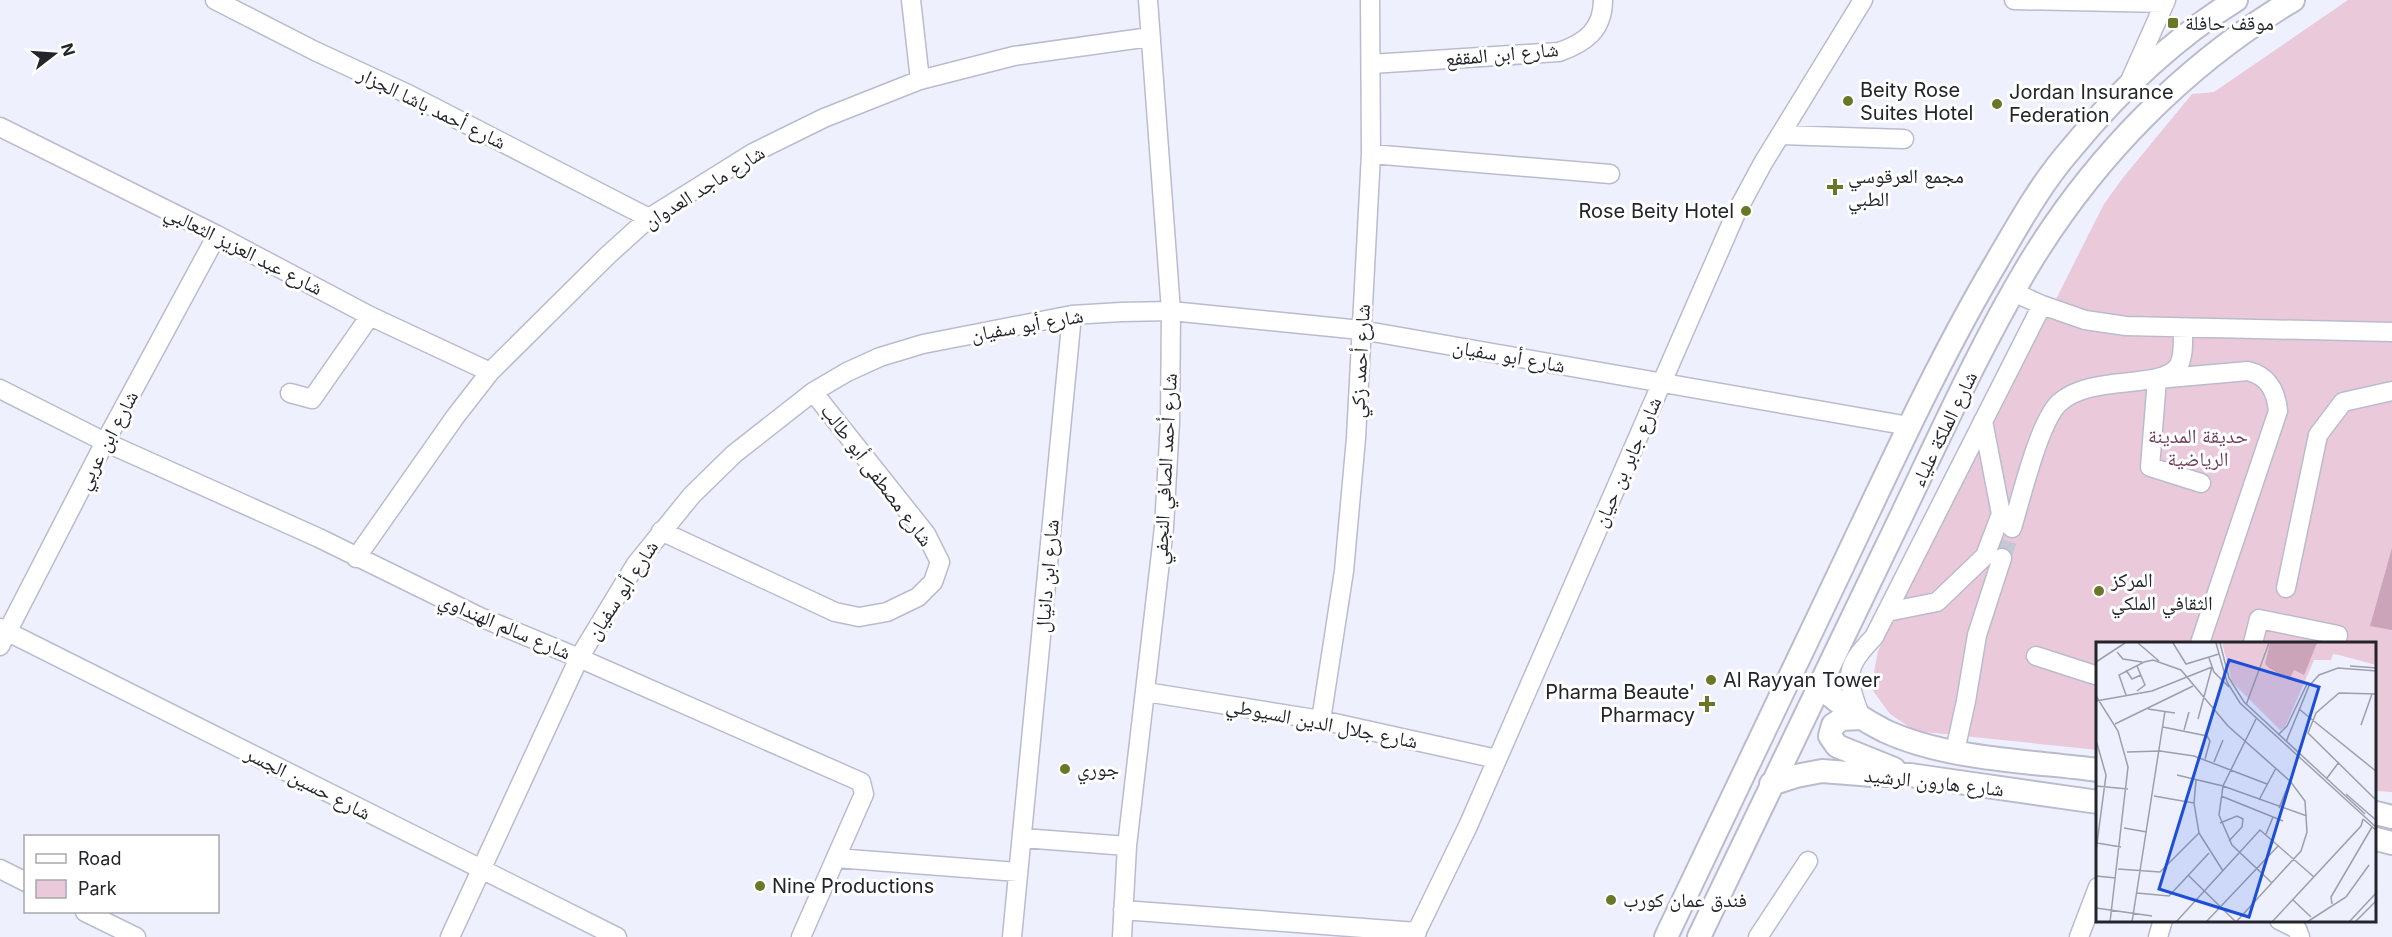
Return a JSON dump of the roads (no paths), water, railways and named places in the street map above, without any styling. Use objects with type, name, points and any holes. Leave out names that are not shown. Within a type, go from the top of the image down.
[{"type":"main road","name":"شارع الملكة علياء","points":[[1666,937],[1909,426],[1971,305],[2014,232],[2070,149],[2126,90],[2173,45],[2207,18],[2236,0]]},
{"type":"main road","name":"شارع الملكة علياء","points":[[1699,937],[1970,376],[2030,263],[2087,180],[2149,111],[2216,51],[2294,0]]},
{"type":"main road","name":"شارع هارون الرشيد","points":[[1820,687],[1861,718],[1886,731],[1934,747],[2096,770]]},
{"type":"main road","points":[[1861,718],[1842,719],[1833,725],[1830,736],[1837,746],[1910,775]]},
{"type":"main road","name":"شارع هارون الرشيد","points":[[1771,784],[1822,771],[1874,776],[1910,775],[2096,802]]},
{"type":"main road","points":[[2377,813],[2392,817]]},
{"type":"main road","points":[[2377,839],[2392,843]]},
{"type":"street","name":"شارع أحمد باشا الجزار","points":[[215,0],[315,51],[410,95],[649,218]]},
{"type":"street","points":[[910,0],[920,80]]},
{"type":"street","name":"شارع أحمد الصافي النجفي","points":[[1122,937],[1127,846],[1164,526],[1170,422],[1171,311],[1148,0]]},
{"type":"street","name":"شارع أحمد زكي","points":[[1321,720],[1348,537],[1356,438],[1371,154],[1370,0]]},
{"type":"street","name":"شارع ابن المقفع","points":[[1371,64],[1559,52],[1578,45],[1594,31],[1603,8],[1603,0]]},
{"type":"street","name":"شارع جابر بن حيان","points":[[1415,935],[1497,759],[1736,213],[1752,181],[1863,0]]},
{"type":"street","points":[[2014,0],[2166,1],[2126,90]]},
{"type":"street","name":"شارع ماجد العدوان","points":[[356,558],[455,417],[490,372],[649,218],[753,153],[824,118],[920,80],[1014,56],[1150,37]]},
{"type":"street","name":"شارع عبد العزيز الثعالبي","points":[[0,126],[370,316],[490,372]]},
{"type":"street","points":[[1781,135],[1904,139]]},
{"type":"street","points":[[1371,154],[1610,174]]},
{"type":"street","name":"شارع ابن عربي","points":[[2,635],[216,235]]},
{"type":"street","points":[[2013,292],[2085,320],[2126,326],[2392,332]]},
{"type":"street","points":[[1861,718],[1852,693],[1850,672],[1856,656],[1874,637],[2042,305]]},
{"type":"street","name":"شارع أبو سفيان","points":[[450,937],[579,658],[636,564],[692,495],[734,454],[813,392],[847,372],[880,357],[923,344],[1072,315],[1171,311],[1361,330],[1909,426]]},
{"type":"street","name":"شارع ابن دانيال","points":[[1012,937],[1072,315]]},
{"type":"street","points":[[290,393],[312,399],[370,316]]},
{"type":"street","points":[[2157,379],[2170,375],[2178,367],[2181,359],[2183,329]]},
{"type":"street","points":[[2012,528],[2046,421],[2058,404],[2068,396],[2085,388],[2108,383],[2248,371],[2261,374],[2271,384],[2277,399],[2278,411],[2200,642]]},
{"type":"street","points":[[2157,379],[2150,467],[2201,483]]},
{"type":"street","name":"شارع سالم الهنداوي","points":[[0,389],[105,442],[320,538],[356,558],[480,617],[861,782],[864,794],[801,937]]},
{"type":"street","name":"شارع مصطفى أبو طالب","points":[[661,531],[835,612],[859,617],[887,612],[918,597],[933,582],[940,562],[926,534],[813,392]]},
{"type":"street","points":[[2286,588],[2319,435],[2343,402],[2392,392]]},
{"type":"street","points":[[1887,612],[1937,602],[1985,556],[2001,514],[1983,421]]},
{"type":"street","points":[[1955,751],[1977,635],[2002,558]]},
{"type":"street","points":[[2253,642],[2259,619],[2338,635],[2336,642]]},
{"type":"street","name":"شارع حسين الجسر","points":[[2,635],[617,937]]},
{"type":"street","points":[[2036,656],[2096,675]]},
{"type":"street","name":"شارع جلال الدين السيوطي","points":[[1146,692],[1321,720],[1497,759]]},
{"type":"street","points":[[1023,838],[1127,846]]},
{"type":"street","points":[[836,858],[1018,872]]},
{"type":"street","points":[[1758,937],[1808,861]]},
{"type":"street","points":[[0,869],[24,881]]},
{"type":"street","points":[[2079,937],[2096,892]]},
{"type":"street","points":[[1123,910],[1415,935]]},
{"type":"street","points":[[87,913],[136,937]]},
{"type":"street","points":[[2158,937],[2163,922]]},
{"type":"street","points":[[2271,937],[2278,922]]},
{"type":"street","points":[[2281,922],[2297,929],[2300,937]]},
{"type":"tunnel","points":[[2002,558],[2012,528]]},
{"type":"place","name":"موقف حافلة","points":[[2173,23]]},
{"type":"place","name":"Beity Rose Suites Hotel","points":[[1848,101]]},
{"type":"place","name":"Jordan Insurance Federation","points":[[1997,104]]},
{"type":"place","name":"مجمع العرقوسي الطبي","points":[[1835,187]]},
{"type":"place","name":"Rose Beity Hotel","points":[[1746,211]]},
{"type":"place","name":"المركز الثقافي الملكي","points":[[2099,591]]},
{"type":"place","name":"Al Rayyan Tower","points":[[1711,680]]},
{"type":"place","name":"Pharma Beaute' Pharmacy","points":[[1707,704]]},
{"type":"place","name":"جوري","points":[[1065,769]]},
{"type":"place","name":"Nine Productions","points":[[760,886]]},
{"type":"place","name":"فندق عمان كورب","points":[[1611,900]]},
{"type":"park label","name":"حديقة المدينة الرياضية","points":[[2198,448]]}]
